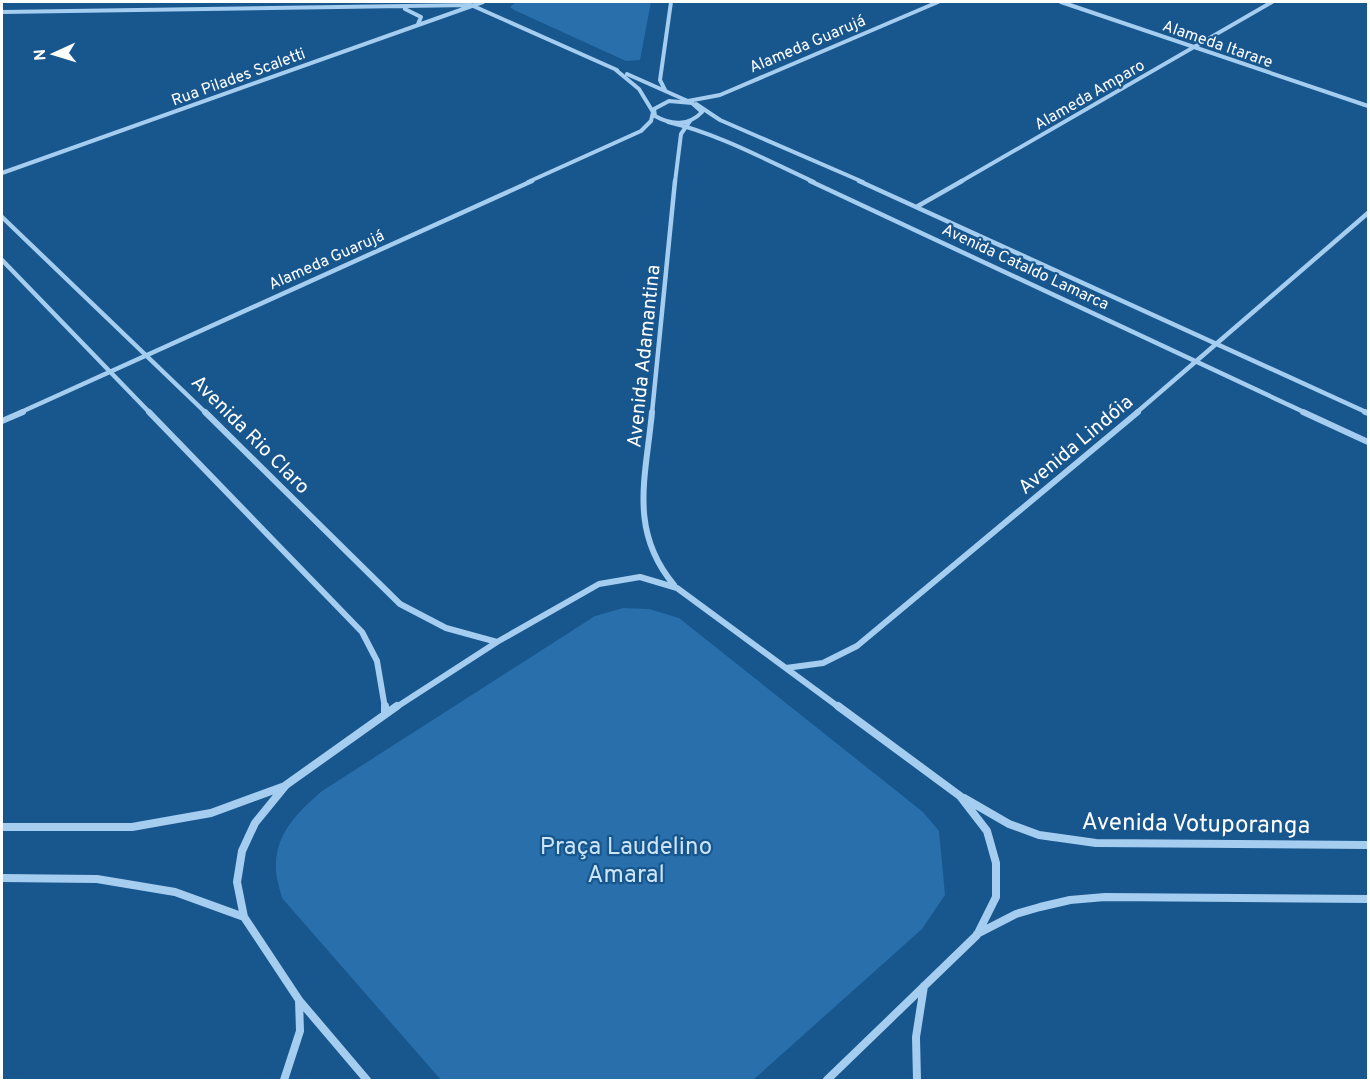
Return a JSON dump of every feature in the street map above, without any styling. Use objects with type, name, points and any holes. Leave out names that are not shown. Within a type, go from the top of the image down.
[{"type":"street","name":"Rua Pilades Scaletti","points":[[2,173],[483,2]]},
{"type":"street","points":[[668,92],[660,80],[670,2]]},
{"type":"street","name":"Alameda Guarujá","points":[[2,421],[641,131],[649,125],[654,109],[662,103],[689,102],[720,95],[938,2]]},
{"type":"street","name":"Alameda Itarare","points":[[1061,2],[1368,106]]},
{"type":"street","name":"Alameda Amparo","points":[[918,206],[1272,2]]},
{"type":"street","points":[[213,10],[217,3]]},
{"type":"street","points":[[2,12],[471,5]]},
{"type":"street","name":"Avenida Cataldo Lamarca","points":[[471,5],[668,92],[720,120],[918,206],[1368,413]]},
{"type":"street","points":[[393,7],[418,13],[421,17],[418,24]]},
{"type":"street","name":"Avenida Cataldo Lamarca","points":[[616,70],[639,89],[659,119],[687,123],[720,138],[1368,442]]},
{"type":"street","name":"Avenida Adamantina","points":[[677,588],[662,572],[646,543],[643,507],[678,146],[687,123],[697,118],[702,112],[689,102]]},
{"type":"street","name":"Avenida Lindóia","points":[[785,668],[807,668],[822,664],[840,658],[857,646],[1199,362],[1368,213]]},
{"type":"street","name":"Avenida Rio Claro","points":[[2,217],[147,355],[400,604],[421,618],[450,631],[497,642]]},
{"type":"street","points":[[2,260],[362,632],[372,645],[380,664],[384,684],[385,714]]},
{"type":"street","points":[[368,1080],[299,1000],[244,917],[237,882],[242,851],[255,823],[286,785],[385,714],[497,642],[599,584],[640,577],[677,588],[960,796],[987,831],[996,863],[996,897],[977,935]]},
{"type":"street","points":[[2,827],[132,827],[211,813],[286,785]]},
{"type":"street","name":"Avenida Votuporanga","points":[[960,796],[1009,824],[1039,835],[1096,843],[1368,845]]},
{"type":"street","points":[[2,878],[97,879],[175,892],[244,917]]},
{"type":"street","points":[[827,1080],[977,935],[1016,914],[1070,900],[1105,897],[1368,899]]},
{"type":"street","points":[[917,1080],[916,1037],[924,986]]},
{"type":"street","points":[[284,1080],[300,1031],[299,1000]]},
{"type":"green space","points":[[516,2],[651,2],[640,60],[626,61],[514,10],[510,7]]},
{"type":"green space","name":"Praça Laudelino Amaral","points":[[623,608],[649,609],[679,618],[923,812],[939,831],[945,895],[922,929],[753,1080],[441,1080],[282,898],[276,873],[279,845],[296,816],[322,791],[595,616]]}]
